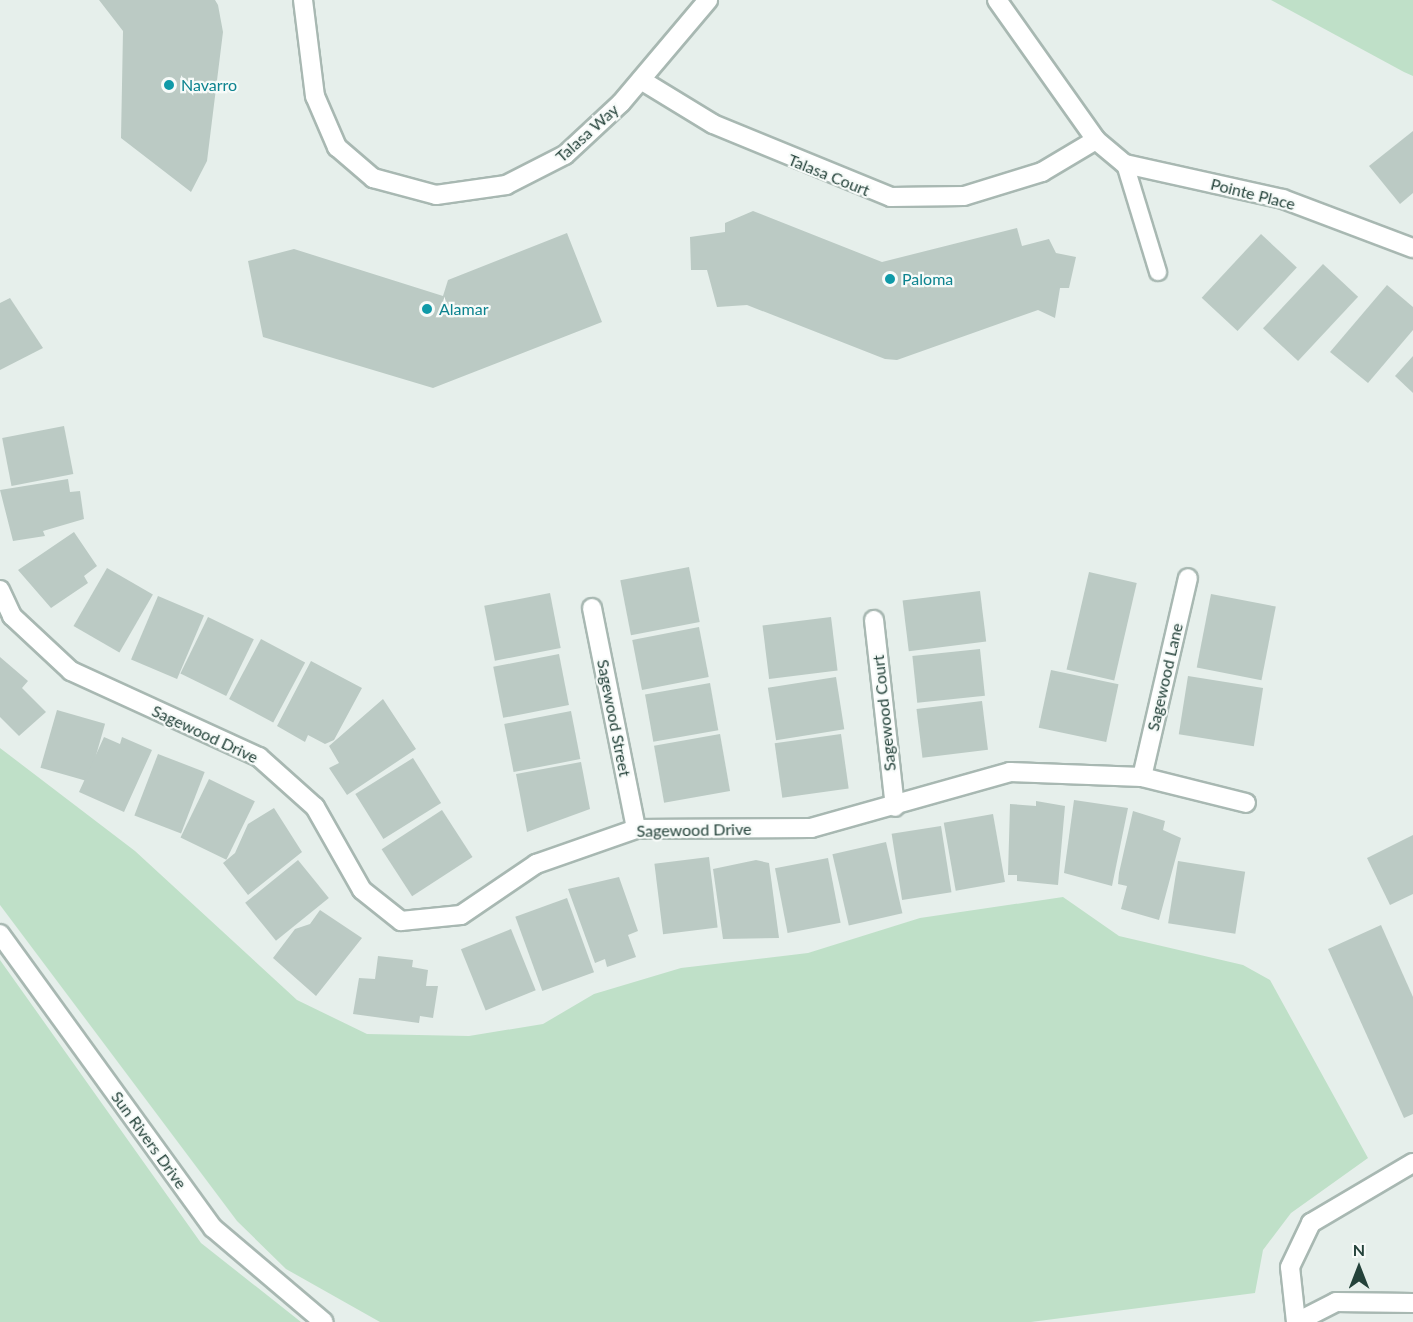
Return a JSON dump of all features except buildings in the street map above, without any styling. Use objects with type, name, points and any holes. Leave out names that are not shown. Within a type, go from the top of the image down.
[{"type":"street","name":"Talasa Way","points":[[303,0],[315,96],[327,132],[357,167],[409,191],[482,191],[529,176],[568,153],[641,80],[708,0]]},
{"type":"street","points":[[997,0],[1096,140]]},
{"type":"street","name":"Talasa Court","points":[[641,80],[713,124],[891,197],[964,196],[1042,172],[1096,140]]},
{"type":"street","name":"Pointe Place","points":[[1096,140],[1125,164],[1283,199],[1413,248]]},
{"type":"street","name":"Sagewood Lane","points":[[1142,777],[1188,578]]},
{"type":"street","name":"Sagewood Drive","points":[[0,590],[12,616],[70,671],[259,758],[315,807],[362,890],[401,921],[461,915],[536,864],[636,829],[811,828],[895,807],[1010,772],[1142,777],[1246,803]]},
{"type":"street","name":"Sagewood Street","points":[[592,608],[636,829]]},
{"type":"street","name":"Sagewood Court","points":[[874,620],[895,807]]},
{"type":"street","name":"Sun Rivers Drive","points":[[0,934],[213,1228],[324,1322]]},
{"type":"street","points":[[1413,1163],[1311,1223],[1290,1267],[1296,1322],[1336,1302],[1413,1303]]},
{"type":"lane","points":[[1125,164],[1158,272]]},
{"type":"green space","points":[[1271,0],[1413,0],[1413,76],[1404,72]]},
{"type":"green space","points":[[0,748],[135,851],[297,1000],[367,1034],[469,1036],[543,1024],[594,994],[681,968],[808,953],[920,918],[1063,897],[1119,936],[1243,965],[1270,980],[1368,1158],[1291,1213],[1263,1250],[1255,1293],[1031,1322],[380,1322],[286,1269],[237,1221],[0,905]]},
{"type":"green space","points":[[0,960],[201,1243],[301,1322],[0,1322]]},
{"type":"place","name":"Navarro","points":[[169,85]]},
{"type":"place","name":"Paloma","points":[[890,279]]},
{"type":"place","name":"Alamar","points":[[427,309]]}]
